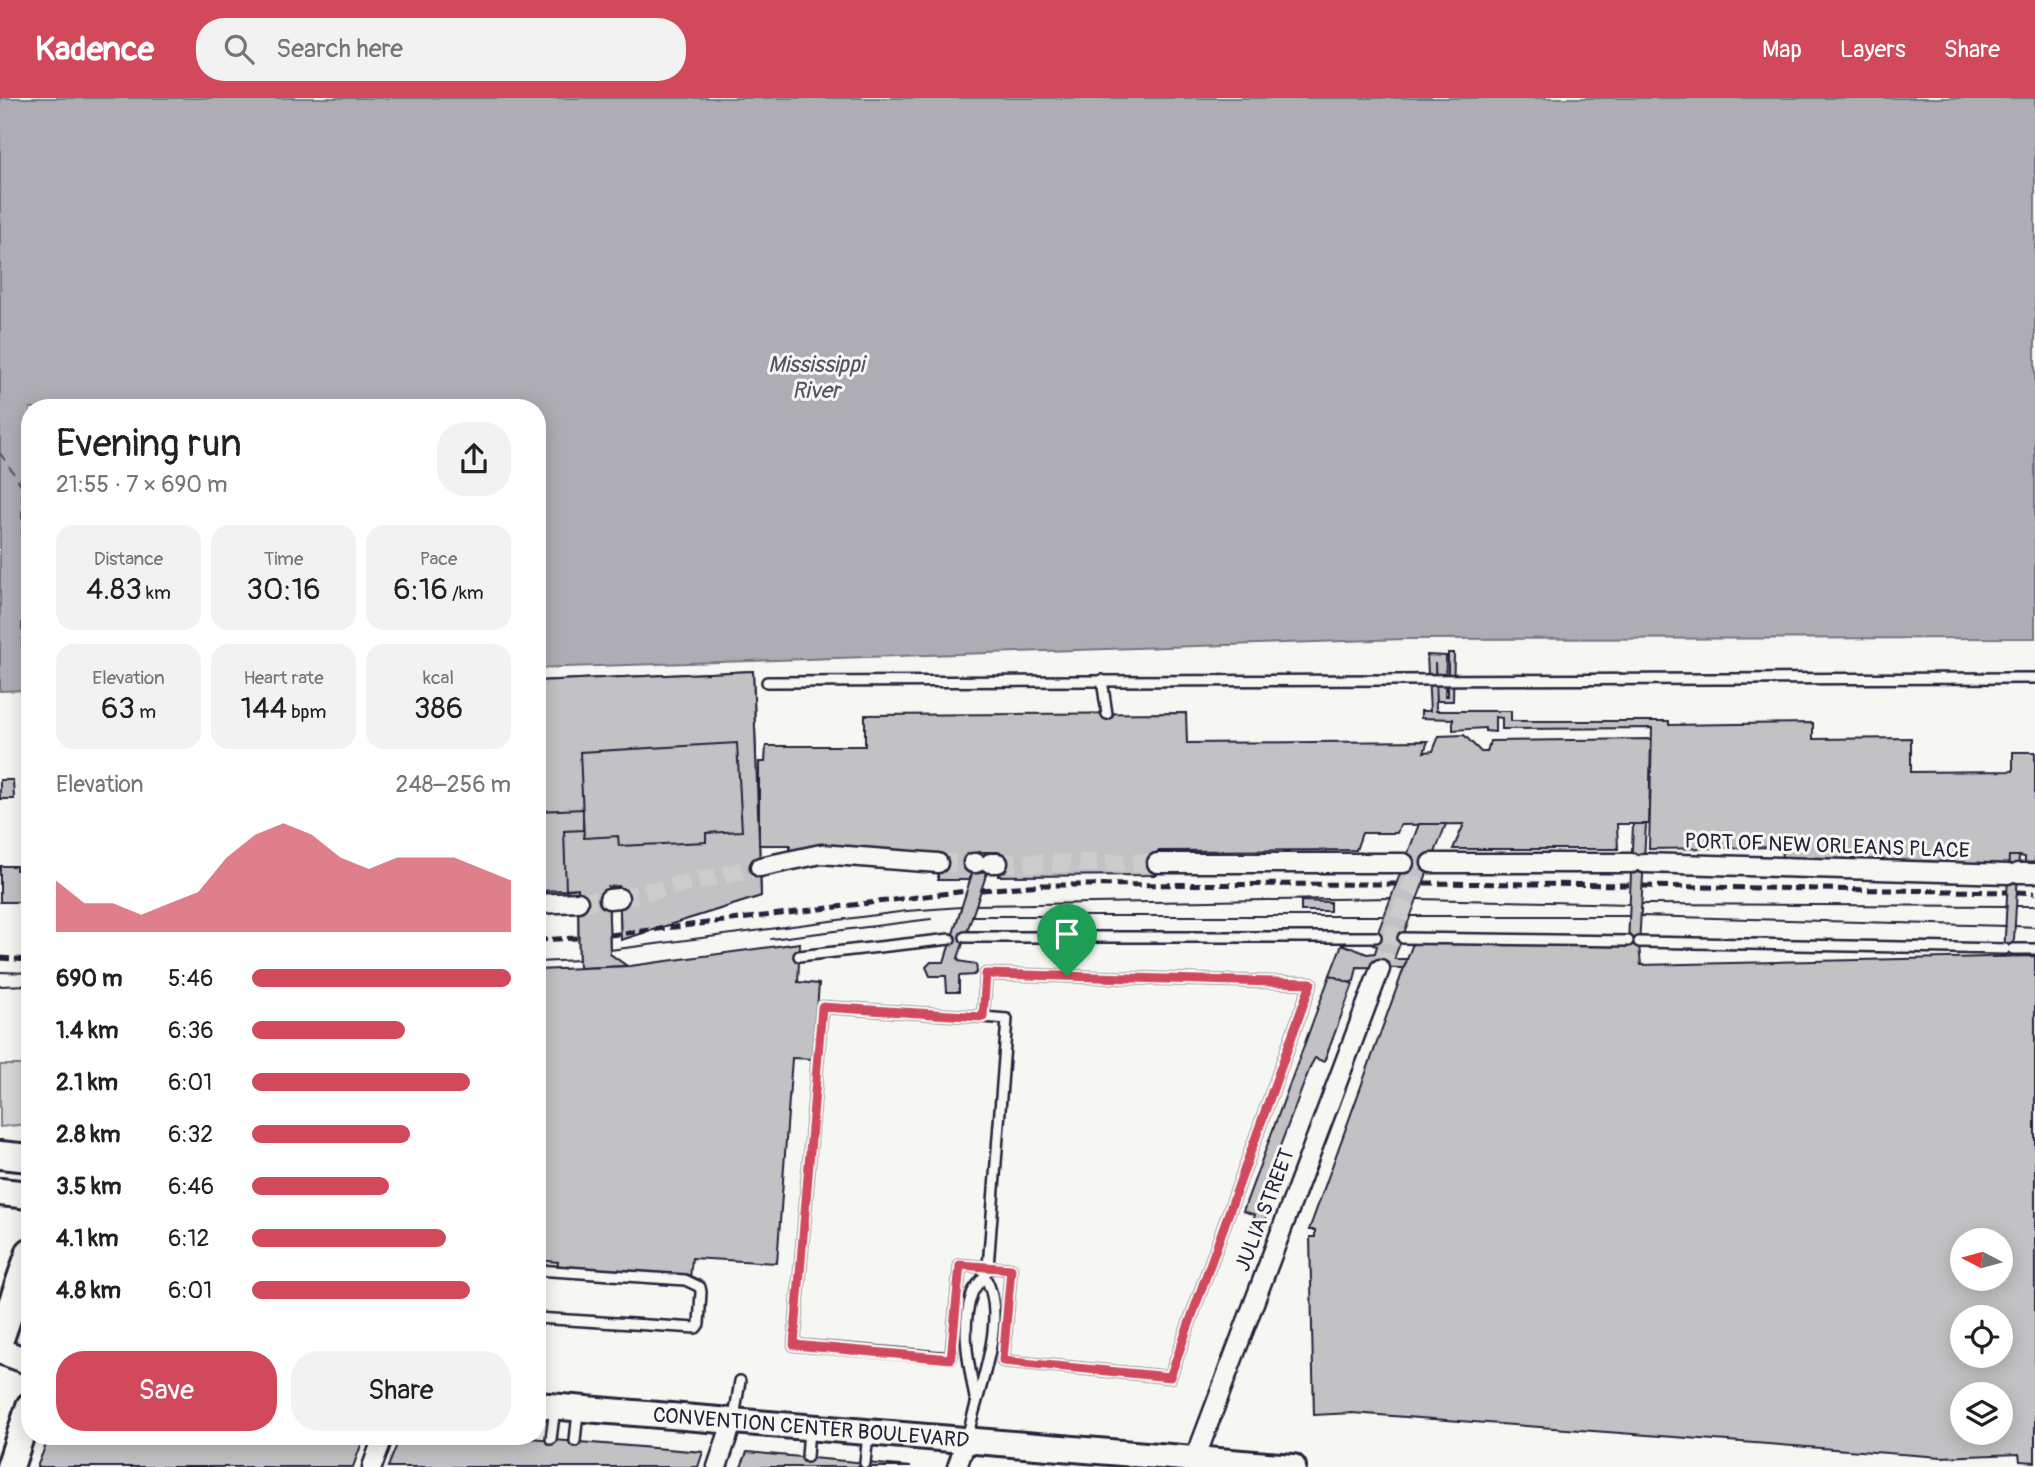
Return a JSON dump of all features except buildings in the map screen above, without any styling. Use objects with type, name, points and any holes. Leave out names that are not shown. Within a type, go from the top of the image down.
[{"type":"main road","points":[[0,1155],[21,1157]]},
{"type":"main road","points":[[0,1192],[21,1194]]},
{"type":"main road","points":[[0,1339],[21,1278]]},
{"type":"main road","points":[[10,1467],[21,1433]]},
{"type":"street","points":[[760,867],[821,854],[938,863]]},
{"type":"street","points":[[1157,863],[1404,863]]},
{"type":"street","name":"PORT OF NEW ORLEANS PLACE","points":[[1431,863],[1638,863],[2020,873]]},
{"type":"street","points":[[546,904],[578,902]]},
{"type":"street","name":"JULIA STREET","points":[[1193,1464],[1380,969]]},
{"type":"street","points":[[0,1351],[21,1359]]},
{"type":"street","name":"CONVENTION CENTER BOULEVARD","points":[[557,1407],[967,1438],[1193,1464],[1293,1467]]},
{"type":"street","points":[[718,1467],[733,1420]]},
{"type":"street","points":[[957,1467],[967,1438]]},
{"type":"street","points":[[372,1467],[380,1445]]},
{"type":"lane","points":[[767,682],[2035,678]]},
{"type":"lane","points":[[1102,680],[1107,713]]},
{"type":"lane","points":[[965,937],[1376,937]]},
{"type":"lane","points":[[1403,938],[1628,942]]},
{"type":"lane","points":[[799,956],[950,939]]},
{"type":"lane","points":[[1639,942],[2035,949]]},
{"type":"lane","points":[[975,1398],[966,1348],[967,1336],[972,1292],[986,1279],[988,1267],[1007,1019],[822,1007],[794,1345],[951,1359],[960,1265],[988,1267],[1011,1269],[1003,1361],[1170,1377],[1311,983],[986,974],[983,1017]]},
{"type":"lane","points":[[546,1271],[685,1280],[700,1287],[701,1292],[696,1328],[546,1319]]},
{"type":"lane","points":[[967,1438],[975,1398],[986,1373],[995,1295],[986,1279]]},
{"type":"lane","points":[[733,1420],[740,1381]]},
{"type":"lane","points":[[551,1439],[557,1407]]},
{"type":"lane","points":[[557,1407],[575,1441]]},
{"type":"lane","points":[[807,1457],[810,1426]]},
{"type":"lane","points":[[865,1463],[868,1431]]},
{"type":"shaded area","points":[[0,1065],[21,1065],[21,1125],[0,1127]]},
{"type":"water","name":"Mississippi River","points":[[0,98],[2035,98],[2035,638],[1405,639],[546,668],[546,399],[21,399],[21,690],[0,691]]},
{"type":"ferry route","points":[[0,453],[21,484]]},
{"type":"tunnel","points":[[938,863],[973,863]]},
{"type":"tunnel","points":[[998,863],[1157,863]]},
{"type":"tunnel","points":[[1380,969],[1420,863]]},
{"type":"tunnel","points":[[619,898],[760,867]]},
{"type":"tunnel","points":[[578,902],[609,899]]},
{"type":"tram line","points":[[976,905],[1391,898]]},
{"type":"tram line","points":[[1418,899],[1630,904]]},
{"type":"tram line","points":[[1642,904],[2007,906]]},
{"type":"tram line","points":[[2016,906],[2035,906]]},
{"type":"tram line","points":[[610,950],[907,911],[961,907]]},
{"type":"tram line","points":[[972,916],[1384,916]]},
{"type":"tram line","points":[[1411,916],[1629,916]]},
{"type":"tram line","points":[[1641,916],[2006,926]]},
{"type":"tram line","points":[[771,939],[931,919]]},
{"type":"tram line","points":[[2015,926],[2035,927]]},
{"type":"tram line","points":[[546,962],[579,960]]},
{"type":"tram line","points":[[0,972],[21,973]]},
{"type":"tram line","points":[[0,986],[21,985]]},
{"type":"railway","points":[[1424,883],[1630,885]]},
{"type":"railway","points":[[981,890],[1042,885],[1397,884]]},
{"type":"railway","points":[[1643,886],[2007,892]]},
{"type":"railway","points":[[610,935],[966,891]]},
{"type":"railway","points":[[2017,892],[2035,893]]},
{"type":"railway","points":[[546,940],[578,938]]},
{"type":"railway","points":[[0,958],[21,959]]},
{"type":"route","points":[[986,974],[1067,976],[1311,983],[1170,1377],[1003,1361],[1011,1269],[988,1267],[960,1265],[951,1359],[794,1345],[822,1007],[983,1017],[986,974]]}]
